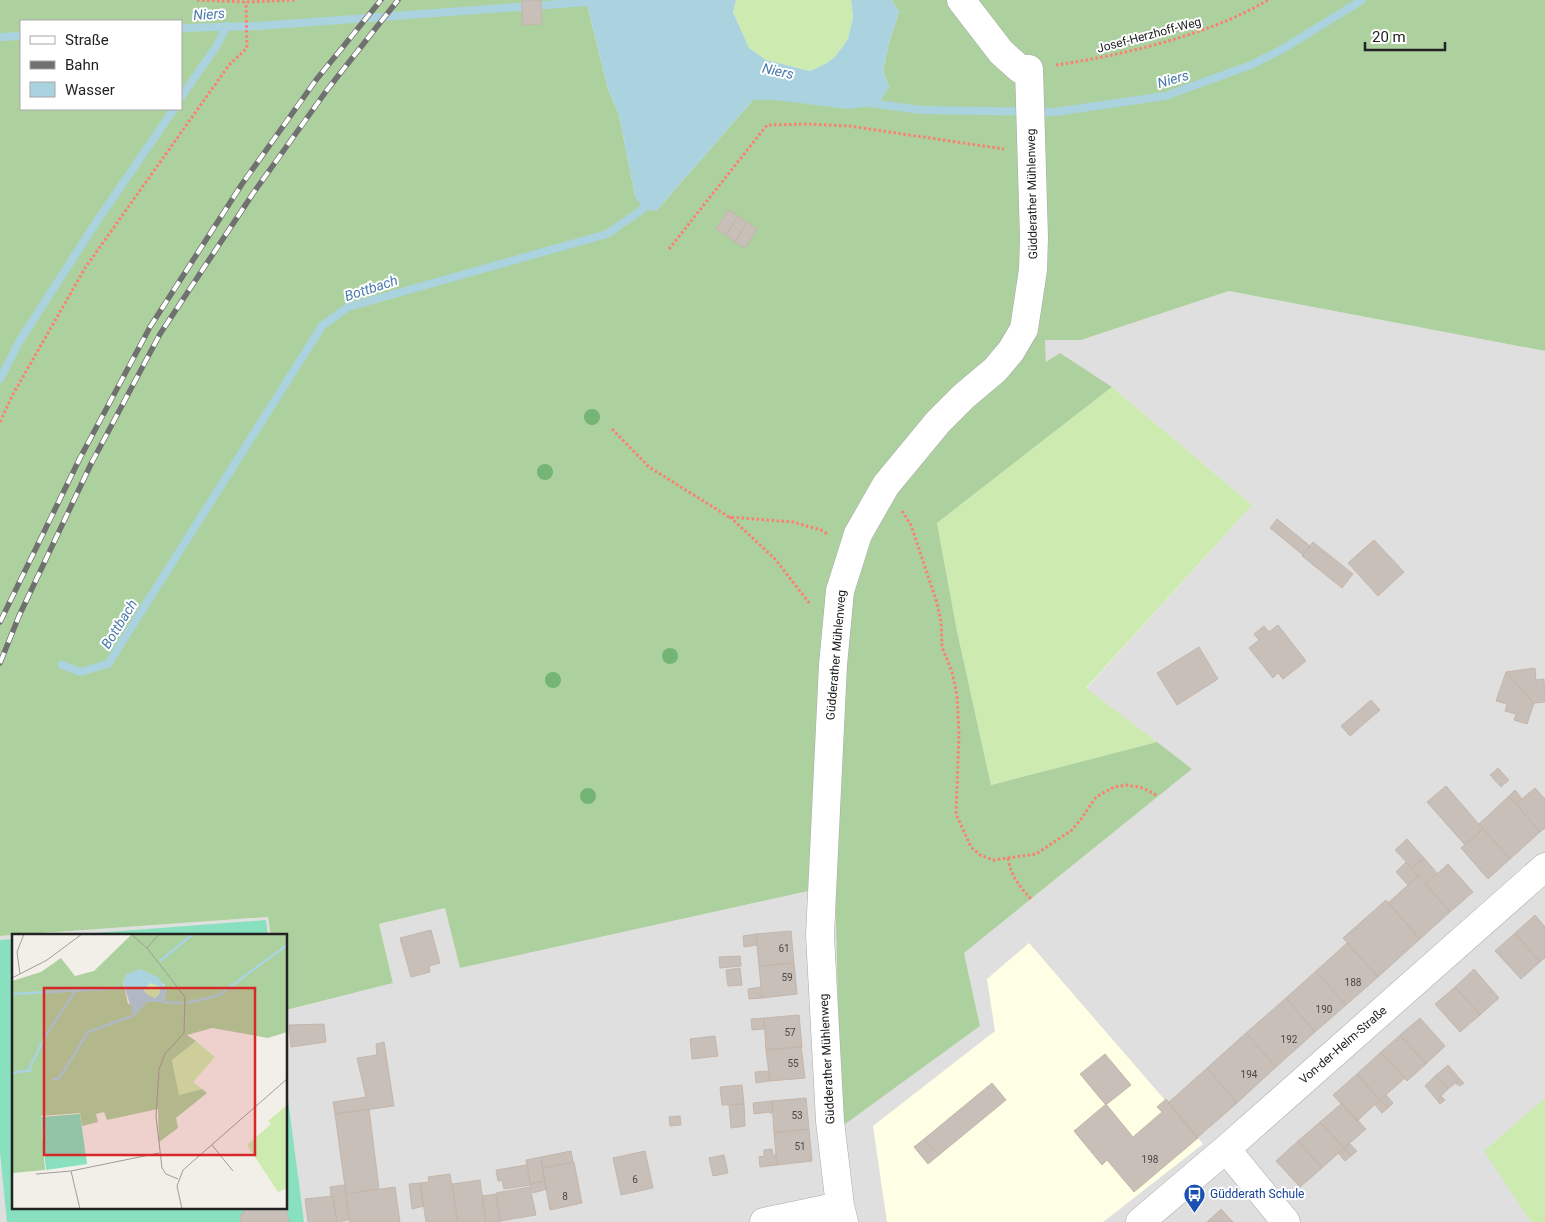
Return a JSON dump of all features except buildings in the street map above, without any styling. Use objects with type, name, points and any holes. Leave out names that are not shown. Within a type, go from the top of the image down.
[{"type":"street","points":[[961,0],[1001,52],[1029,78]]},
{"type":"street","name":"Güdderather Mühlenweg","points":[[842,1214],[830,1120],[820,935],[833,665],[840,592],[858,534],[886,485],[938,422],[964,396],[995,370],[1011,351],[1024,329],[1033,270],[1034,238],[1029,78]]},
{"type":"street","name":"Von-der-Helm-Straße","points":[[1140,1222],[1226,1149],[1545,867]]},
{"type":"street","points":[[1226,1149],[1286,1222]]},
{"type":"street","points":[[764,1222],[842,1214]]},
{"type":"path","points":[[197,0],[246,2],[296,0]]},
{"type":"path","name":"Josef-Herzhoff-Weg","points":[[1029,78],[1205,29],[1254,9],[1268,0]]},
{"type":"path","points":[[0,422],[12,396],[85,268],[229,65],[247,48],[246,2]]},
{"type":"path","points":[[669,249],[767,125],[849,126],[1031,148]]},
{"type":"path","points":[[612,429],[649,467],[730,517],[775,559],[836,638]]},
{"type":"path","points":[[886,485],[911,525],[937,603],[941,621],[942,647],[952,672],[957,695],[959,734],[956,814],[972,847],[980,855],[993,860],[1036,854],[1072,830],[1082,819],[1096,797],[1114,787],[1127,785],[1143,788],[1158,796]]},
{"type":"path","points":[[730,517],[793,522],[821,530],[854,549]]},
{"type":"path","points":[[1008,858],[1011,872],[1018,885],[1031,899]]},
{"type":"shaded area","points":[[1229,291],[1545,351],[1545,1222],[0,1222],[0,936],[12,935],[12,1210],[288,1210],[288,1009],[393,983],[379,924],[446,908],[460,968],[835,885],[841,1126],[980,1026],[964,953],[1192,769],[1086,689],[1252,505],[1112,387],[1046,362],[1045,340],[1081,340]]},
{"type":"shaded area","points":[[268,917],[271,934],[28,934]]},
{"type":"shaded area","points":[[1029,943],[1203,1144],[1103,1222],[887,1222],[873,1126],[995,1031],[987,979]]},
{"type":"green space","points":[[0,0],[586,0],[608,89],[619,115],[635,196],[656,211],[753,100],[775,100],[889,87],[883,71],[888,46],[899,12],[892,0],[1545,0],[1545,351],[1229,291],[1081,340],[1045,340],[1046,362],[1060,353],[1112,387],[937,523],[957,631],[991,785],[1157,742],[1192,769],[964,953],[980,1026],[841,1127],[835,885],[460,968],[445,908],[379,924],[393,983],[288,1009],[288,934],[271,934],[268,917],[0,936]]},
{"type":"green space","points":[[736,0],[851,0],[853,17],[848,39],[835,57],[810,71],[766,60],[749,48],[733,12]]},
{"type":"green space","points":[[1112,387],[1252,505],[1086,688],[1157,742],[991,785],[957,631],[937,523]]},
{"type":"green space","points":[[266,920],[268,934],[80,934]]},
{"type":"green space","points":[[12,939],[12,1210],[288,1210],[288,1099],[304,1222],[7,1222],[0,1153],[0,940]]},
{"type":"green space","points":[[1545,1098],[1545,1222],[1531,1222],[1484,1151]]},
{"type":"water","points":[[586,0],[736,0],[733,12],[749,48],[766,60],[810,71],[835,57],[848,39],[853,17],[851,0],[892,0],[899,12],[888,46],[883,71],[889,87],[878,105],[848,109],[775,100],[753,100],[656,211],[643,209],[635,196],[619,115],[608,89]]},
{"type":"waterway","name":"Niers","points":[[870,103],[921,110],[1055,112],[1165,96],[1251,65],[1281,50],[1362,0]]},
{"type":"waterway","name":"Niers","points":[[182,28],[258,26],[586,2],[595,6]]},
{"type":"waterway","points":[[182,96],[216,47],[227,26]]},
{"type":"waterway","name":"Niers","points":[[0,37],[20,36]]},
{"type":"waterway","points":[[0,379],[19,342],[97,221],[173,110]]},
{"type":"waterway","name":"Bottbach","points":[[62,665],[80,672],[108,664],[322,326],[348,307],[607,234],[643,209],[648,202]]},
{"type":"railway","points":[[0,622],[80,458],[150,327],[242,184],[316,80],[381,0]]},
{"type":"railway","points":[[0,663],[19,616],[91,464],[160,334],[254,192],[327,90],[398,0]]},
{"type":"place","name":"Güdderath Schule","points":[[1194,1213]]}]
